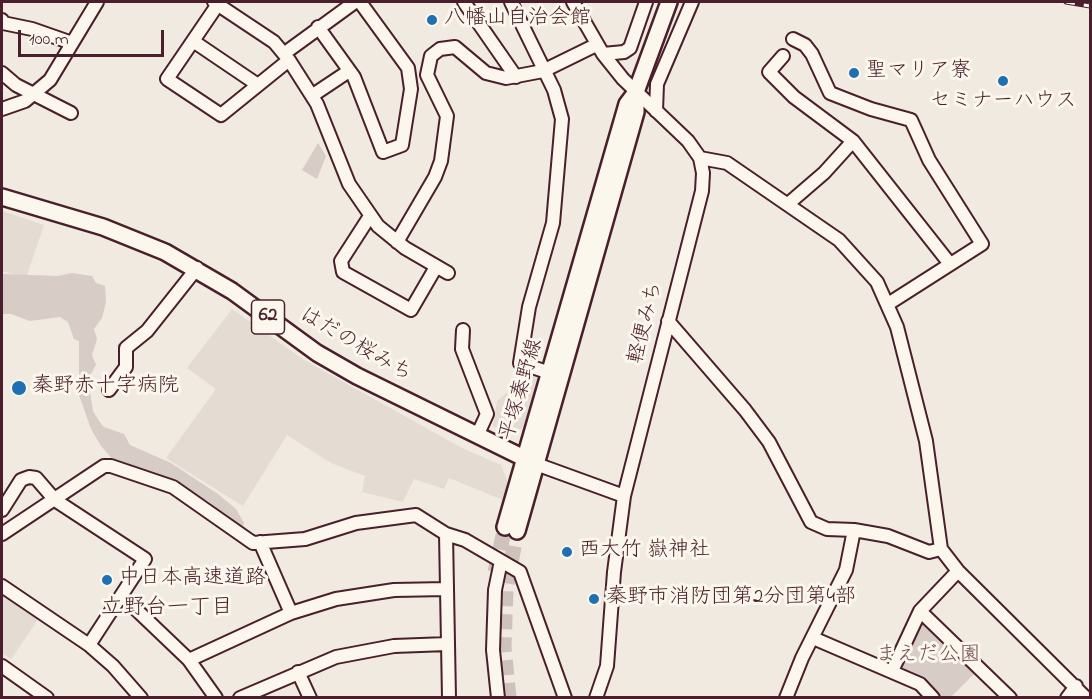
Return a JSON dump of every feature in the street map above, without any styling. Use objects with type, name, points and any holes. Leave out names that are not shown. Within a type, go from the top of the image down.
[{"type":"main road","name":"平塚秦野線","points":[[511,529],[555,375],[627,104],[636,92],[669,2]]},
{"type":"main road","name":"はだの桜みち","points":[[2,197],[103,227],[165,252],[197,268],[317,353],[357,376],[530,461]]},
{"type":"street","points":[[2,109],[37,94],[50,80],[97,2]]},
{"type":"street","points":[[355,2],[318,27],[289,55],[258,85],[221,115],[167,79],[214,6],[274,42],[289,55],[313,95],[349,184],[370,216],[397,242],[448,273]]},
{"type":"street","points":[[318,27],[349,71],[383,152],[402,145],[411,89],[408,68],[360,2]]},
{"type":"street","points":[[464,2],[516,77]]},
{"type":"street","points":[[511,2],[560,105],[563,136],[553,223],[529,307],[520,363],[555,375]]},
{"type":"street","points":[[573,2],[600,50],[636,92],[688,141],[700,158],[727,164],[788,204],[839,240],[859,259],[877,282],[888,303],[926,441],[941,549],[958,571],[1086,698]]},
{"type":"street","points":[[397,242],[435,177],[441,161],[447,117],[427,75],[430,56],[440,49],[455,47],[486,73],[506,78],[543,71],[600,50],[624,52],[630,48],[646,2]]},
{"type":"street","points":[[656,111],[657,84],[692,2]]},
{"type":"street","points":[[2,20],[8,25],[32,29],[72,43]]},
{"type":"street","points":[[793,39],[805,45],[812,54],[830,93],[871,109],[911,120],[929,160],[982,244],[888,303]]},
{"type":"street","points":[[193,41],[258,85]]},
{"type":"street","points":[[783,56],[769,72],[794,97],[853,141],[950,264]]},
{"type":"street","points":[[313,95],[349,71]]},
{"type":"street","points":[[2,74],[16,85],[71,113]]},
{"type":"street","points":[[788,204],[824,173],[853,141]]},
{"type":"street","name":"軽便みち","points":[[596,698],[607,666],[614,573],[624,496],[702,191],[703,173],[700,158]]},
{"type":"street","points":[[370,216],[341,261],[343,272],[411,310],[436,267]]},
{"type":"street","points":[[108,390],[126,367],[126,348],[147,331],[197,268]]},
{"type":"street","points":[[668,321],[745,410],[769,442],[811,522],[827,529],[854,530],[898,539],[929,552],[941,549]]},
{"type":"street","points":[[463,330],[462,349],[487,414],[477,435]]},
{"type":"street","points":[[530,461],[624,496]]},
{"type":"street","points":[[23,466],[42,483],[55,500],[145,559],[89,645]]},
{"type":"street","points":[[2,534],[104,466],[111,466],[173,488],[253,543],[305,539],[356,523],[416,515],[446,534],[465,540],[520,572],[565,698]]},
{"type":"street","points":[[2,510],[21,480],[32,477],[42,483]]},
{"type":"street","points":[[786,698],[846,570],[854,530]]},
{"type":"street","points":[[446,534],[449,698]]},
{"type":"street","points":[[260,542],[291,613]]},
{"type":"street","points":[[498,698],[493,650],[495,590],[501,561]]},
{"type":"street","points":[[892,671],[920,611],[958,571]]},
{"type":"street","points":[[2,586],[89,645],[113,666],[141,698]]},
{"type":"street","points":[[189,660],[291,613],[336,600],[376,592],[446,589]]},
{"type":"street","points":[[122,596],[189,660],[216,698]]},
{"type":"street","points":[[920,611],[1010,698]]},
{"type":"street","points":[[813,638],[920,684],[933,698]]},
{"type":"street","points":[[240,698],[336,657],[373,649],[447,644]]},
{"type":"street","points":[[2,666],[47,698]]},
{"type":"street","points":[[298,672],[310,698]]},
{"type":"street","points":[[1067,698],[1076,686]]},
{"type":"shaded area","points":[[2,211],[44,225],[26,278],[2,271]]},
{"type":"shaded area","points":[[232,309],[304,360],[462,448],[501,465],[508,483],[503,500],[449,478],[444,489],[414,479],[403,502],[362,492],[365,476],[331,463],[287,435],[243,506],[166,458],[216,389],[187,368]]},
{"type":"shaded area","points":[[519,369],[540,375],[525,427],[510,434],[493,426],[497,401],[514,386]]},
{"type":"shaded area","points":[[2,592],[39,618],[11,659],[2,653]]},
{"type":"green space","points":[[318,143],[326,156],[317,179],[302,170]]},
{"type":"green space","points":[[72,273],[92,276],[96,283],[105,286],[106,302],[102,318],[94,329],[97,339],[92,355],[96,365],[88,379],[93,411],[99,421],[104,427],[124,434],[130,445],[171,463],[218,494],[236,509],[244,523],[242,530],[208,501],[157,477],[114,461],[101,446],[91,429],[79,395],[79,341],[74,339],[68,322],[60,317],[30,321],[11,314],[2,314],[2,274],[58,276]]},
{"type":"green space","name":"まえだ公園","points":[[924,619],[976,672],[951,697],[938,697],[900,671],[898,667],[919,620]]},
{"type":"tunnel","points":[[495,572],[505,527]]},
{"type":"tunnel","points":[[509,698],[504,647],[506,589],[517,531]]},
{"type":"railway","points":[[1066,2],[1090,6]]},
{"type":"place","name":"八幡山自治会館","points":[[432,20]]},
{"type":"place","name":"聖マリア寮","points":[[854,73]]},
{"type":"place","name":"セミナーハウス","points":[[1003,81]]},
{"type":"place","name":"秦野赤十字病院","points":[[19,388]]},
{"type":"place","name":"西大竹 嶽神社","points":[[567,552]]},
{"type":"place","name":"中日本高速道路","points":[[107,580]]},
{"type":"place","name":"秦野市消防団第2分団第4部","points":[[594,599]]},
{"type":"district","name":"立野台一丁目","points":[[167,609]]}]
